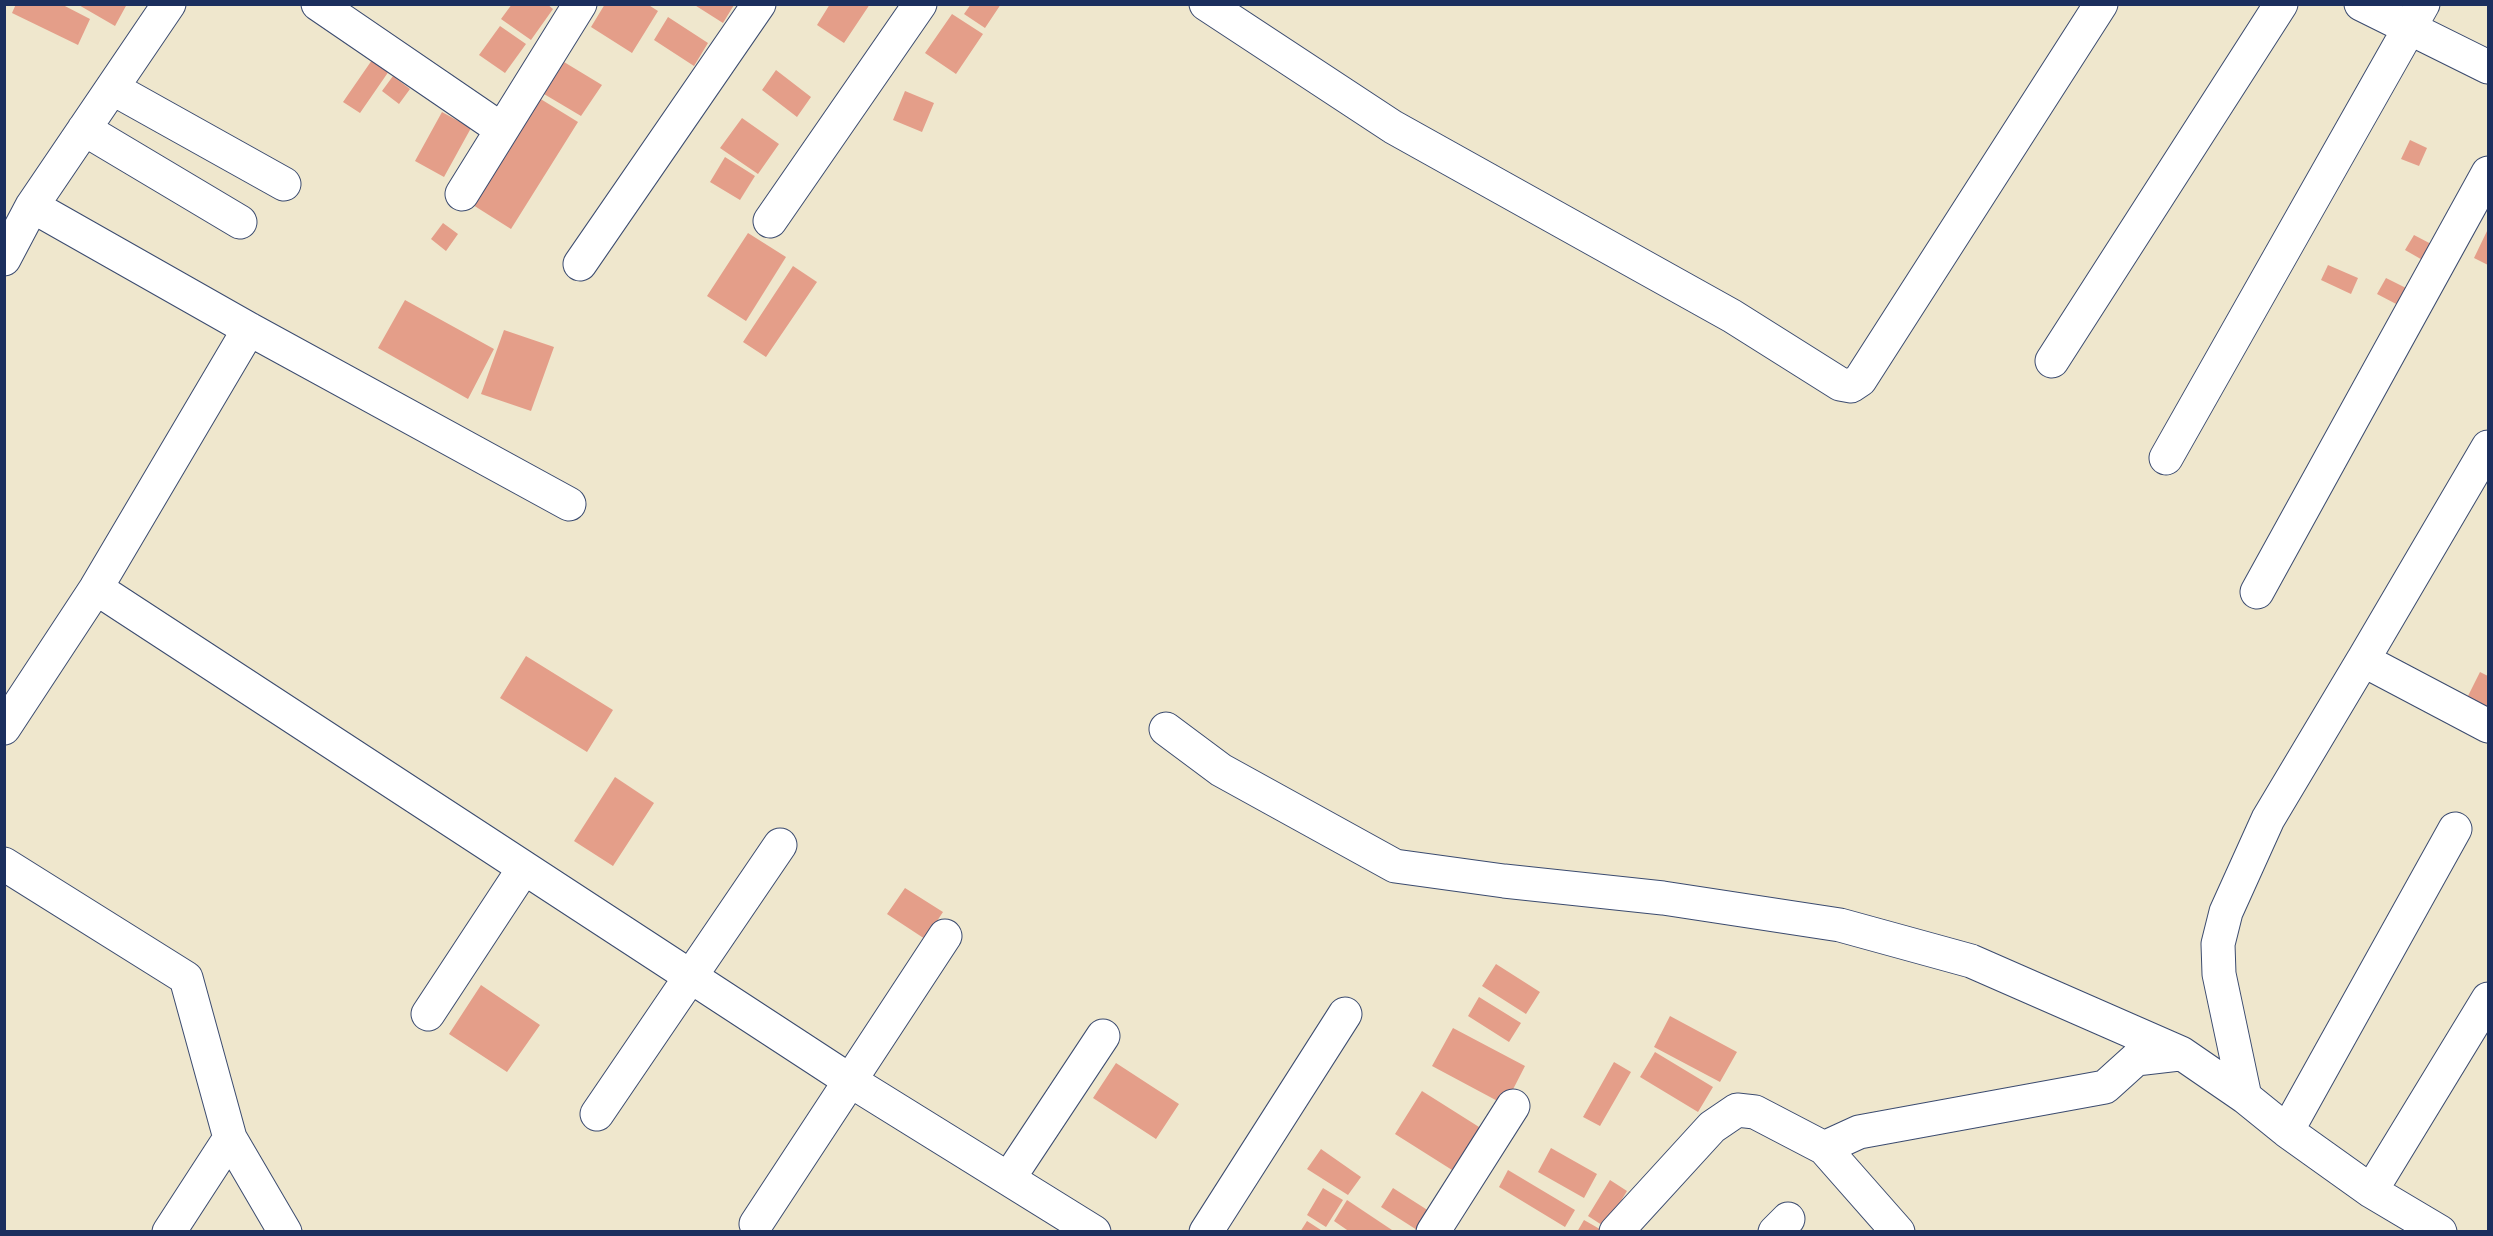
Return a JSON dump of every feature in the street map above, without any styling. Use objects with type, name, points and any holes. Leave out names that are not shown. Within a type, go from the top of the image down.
[{"type":"street","points":[[4,259],[32,206],[169,4]]},
{"type":"street","points":[[318,4],[501,129]]},
{"type":"street","points":[[462,194],[580,4]]},
{"type":"street","points":[[580,264],[759,4]]},
{"type":"street","points":[[770,221],[920,4]]},
{"type":"street","points":[[1206,4],[1392,126],[1732,316],[1840,384],[1851,386],[1860,380],[2101,4]]},
{"type":"street","points":[[2052,361],[2282,4]]},
{"type":"street","points":[[2361,4],[2417,17],[2488,67]]},
{"type":"street","points":[[2166,458],[2417,17]]},
{"type":"street","points":[[112,88],[284,184]]},
{"type":"street","points":[[84,129],[240,222]]},
{"type":"street","points":[[2257,592],[2488,173]]},
{"type":"street","points":[[32,206],[249,329],[569,504]]},
{"type":"street","points":[[4,728],[96,588],[249,329]]},
{"type":"street","points":[[2245,1097],[2219,974],[2218,944],[2226,912],[2268,819],[2488,447]]},
{"type":"street","points":[[96,588],[849,1080],[1094,1232]]},
{"type":"street","points":[[2363,660],[2488,726]]},
{"type":"street","points":[[1166,729],[1221,770],[1395,866],[1663,898],[1840,925],[1971,961],[2181,1053],[2245,1097],[2287,1131],[2371,1191],[2440,1232]]},
{"type":"street","points":[[2287,1131],[2455,829]]},
{"type":"street","points":[[597,1114],[690,974],[780,845]]},
{"type":"street","points":[[4,864],[186,978],[230,1138],[285,1232]]},
{"type":"street","points":[[428,1014],[524,868]]},
{"type":"street","points":[[756,1224],[945,936]]},
{"type":"street","points":[[2371,1191],[2488,999]]},
{"type":"street","points":[[1206,1232],[1345,1014]]},
{"type":"street","points":[[1009,1178],[1103,1036]]},
{"type":"street","points":[[1824,1148],[1859,1132],[2105,1087],[2136,1059],[2181,1053]]},
{"type":"street","points":[[1433,1232],[1513,1107]]},
{"type":"street","points":[[1616,1232],[1712,1127],[1737,1110],[1755,1112],[1824,1148],[1898,1232]]},
{"type":"street","points":[[169,1232],[230,1138]]},
{"type":"building","points":[[16,4],[61,4],[90,19],[78,45],[12,13]]},
{"type":"building","points":[[77,4],[127,4],[115,26]]},
{"type":"building","points":[[512,4],[547,4],[553,9],[531,40],[501,19]]},
{"type":"building","points":[[605,4],[647,4],[658,11],[632,53],[591,27]]},
{"type":"building","points":[[693,4],[733,4],[734,5],[723,23]]},
{"type":"building","points":[[830,4],[870,4],[844,43],[817,25]]},
{"type":"building","points":[[971,4],[1001,4],[985,28],[964,14]]},
{"type":"building","points":[[952,14],[983,34],[956,74],[925,53]]},
{"type":"building","points":[[668,17],[708,43],[694,66],[654,40]]},
{"type":"building","points":[[500,26],[526,44],[505,73],[479,55]]},
{"type":"building","points":[[372,60],[389,71],[360,113],[343,102]]},
{"type":"building","points":[[564,62],[602,85],[581,116],[544,94]]},
{"type":"building","points":[[776,70],[811,97],[797,117],[762,90]]},
{"type":"building","points":[[393,76],[410,89],[399,104],[382,91]]},
{"type":"building","points":[[905,91],[934,103],[922,132],[893,120]]},
{"type":"building","points":[[539,98],[578,122],[511,229],[473,205]]},
{"type":"building","points":[[442,112],[471,128],[444,177],[415,161]]},
{"type":"building","points":[[742,118],[779,144],[758,174],[720,148]]},
{"type":"building","points":[[2410,140],[2427,148],[2419,166],[2401,159]]},
{"type":"building","points":[[725,157],[755,176],[740,200],[710,182]]},
{"type":"building","points":[[443,223],[458,234],[446,251],[431,239]]},
{"type":"building","points":[[2488,229],[2488,265],[2474,258]]},
{"type":"building","points":[[748,233],[786,257],[746,321],[707,296]]},
{"type":"building","points":[[2414,235],[2435,246],[2426,262],[2405,250]]},
{"type":"building","points":[[2328,265],[2358,278],[2351,294],[2321,280]]},
{"type":"building","points":[[793,266],[817,282],[766,357],[743,342]]},
{"type":"building","points":[[2386,278],[2408,289],[2400,306],[2377,294]]},
{"type":"building","points":[[405,300],[494,349],[468,399],[378,348]]},
{"type":"building","points":[[504,330],[554,347],[531,411],[481,394]]},
{"type":"building","points":[[526,656],[613,710],[587,752],[500,698]]},
{"type":"building","points":[[2480,672],[2488,676],[2488,708],[2467,698]]},
{"type":"building","points":[[615,777],[654,803],[613,866],[574,841]]},
{"type":"building","points":[[905,888],[943,912],[925,939],[887,914]]},
{"type":"building","points":[[1496,964],[1540,992],[1526,1014],[1482,986]]},
{"type":"building","points":[[481,985],[540,1025],[507,1072],[449,1034]]},
{"type":"building","points":[[1479,997],[1521,1023],[1509,1042],[1468,1016]]},
{"type":"building","points":[[1670,1016],[1737,1052],[1720,1082],[1654,1047]]},
{"type":"building","points":[[1453,1028],[1525,1066],[1505,1105],[1432,1066]]},
{"type":"building","points":[[1655,1052],[1713,1087],[1698,1112],[1640,1077]]},
{"type":"building","points":[[1614,1062],[1631,1072],[1600,1126],[1583,1117]]},
{"type":"building","points":[[1116,1063],[1179,1104],[1156,1139],[1093,1098]]},
{"type":"building","points":[[1422,1091],[1487,1132],[1460,1175],[1395,1134]]},
{"type":"building","points":[[1551,1148],[1597,1174],[1584,1198],[1538,1172]]},
{"type":"building","points":[[1321,1149],[1361,1177],[1348,1195],[1307,1169]]},
{"type":"building","points":[[1508,1170],[1575,1210],[1565,1227],[1499,1187]]},
{"type":"building","points":[[1610,1180],[1627,1191],[1605,1227],[1588,1216]]},
{"type":"building","points":[[1323,1188],[1343,1200],[1326,1227],[1307,1215]]},
{"type":"building","points":[[1393,1188],[1429,1211],[1417,1230],[1381,1207]]},
{"type":"building","points":[[1347,1200],[1395,1232],[1350,1232],[1334,1221]]},
{"type":"building","points":[[1584,1220],[1605,1232],[1577,1232]]},
{"type":"building","points":[[1307,1221],[1324,1232],[1300,1232]]}]
